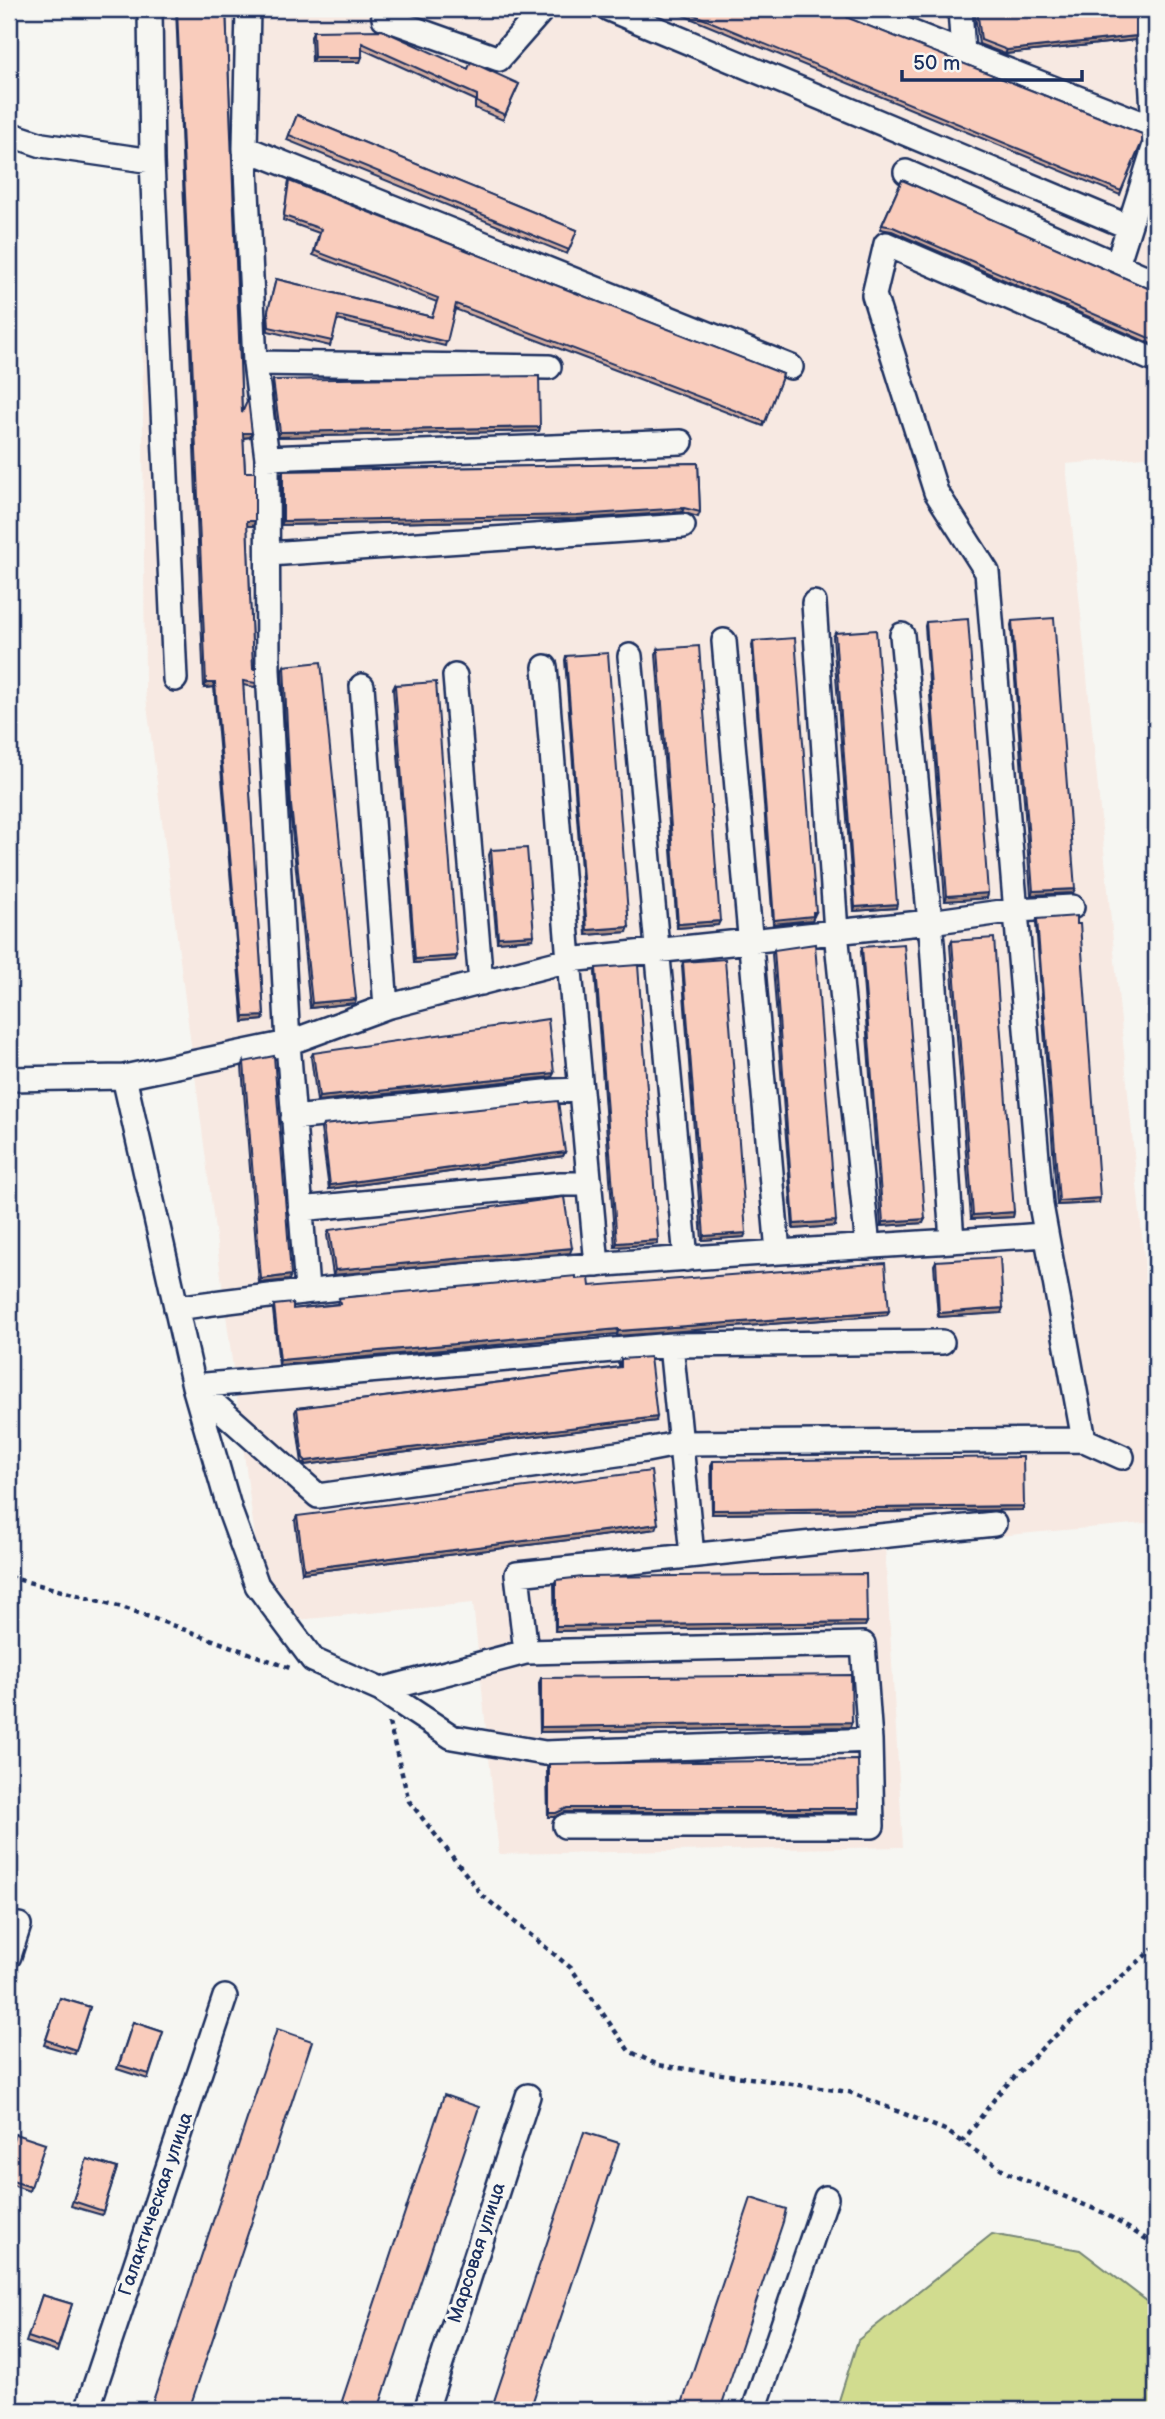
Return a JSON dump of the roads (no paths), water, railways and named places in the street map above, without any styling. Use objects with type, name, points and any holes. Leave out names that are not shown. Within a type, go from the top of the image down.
[{"type":"street","points":[[150,9],[152,161],[175,679]]},
{"type":"street","points":[[248,9],[245,148],[255,363],[267,458],[268,670],[288,1043],[307,1290]]},
{"type":"street","points":[[383,9],[384,18],[499,59],[543,9]]},
{"type":"street","points":[[609,9],[1129,226]]},
{"type":"street","points":[[852,9],[883,15],[1155,139]]},
{"type":"street","points":[[960,9],[963,53]]},
{"type":"street","points":[[1117,265],[1155,139],[1153,63],[1147,9]]},
{"type":"street","points":[[9,134],[42,145],[152,161]]},
{"type":"street","points":[[245,148],[791,367]]},
{"type":"street","points":[[906,172],[1156,282]]},
{"type":"street","points":[[1084,1440],[1041,1205],[986,572],[936,492],[874,295],[886,244],[1156,361]]},
{"type":"street","points":[[255,363],[549,367]]},
{"type":"street","points":[[267,458],[681,442]]},
{"type":"street","points":[[269,554],[683,526]]},
{"type":"street","points":[[814,603],[836,932],[868,1247]]},
{"type":"street","points":[[902,635],[930,922],[952,1241]]},
{"type":"street","points":[[724,641],[778,1252]]},
{"type":"street","points":[[630,656],[686,1259]]},
{"type":"street","points":[[545,667],[597,1265]]},
{"type":"street","points":[[456,676],[481,983]]},
{"type":"street","points":[[362,686],[386,1007]]},
{"type":"street","points":[[9,1079],[124,1077],[288,1043],[386,1007],[569,961],[930,922],[1016,909],[1072,907]]},
{"type":"street","points":[[124,1077],[194,1386],[231,1514],[257,1585],[313,1660],[381,1690],[452,1737],[545,1753],[870,1740]]},
{"type":"street","points":[[293,1118],[581,1090]]},
{"type":"street","points":[[300,1209],[561,1184],[590,1184]]},
{"type":"street","points":[[176,1308],[307,1290],[597,1265],[1046,1235]]},
{"type":"street","points":[[194,1386],[671,1345],[942,1342]]},
{"type":"street","points":[[671,1345],[692,1555]]},
{"type":"street","points":[[194,1386],[318,1496],[682,1443],[1084,1440],[1122,1457]]},
{"type":"street","points":[[526,1652],[517,1574],[994,1524]]},
{"type":"street","points":[[381,1690],[526,1652],[863,1644],[870,1740],[872,1826],[565,1825]]},
{"type":"street","points":[[9,1956],[19,1925]]},
{"type":"street","name":"Галактическая улица","points":[[87,2410],[225,1997]]},
{"type":"street","name":"Марсовая улица","points":[[426,2410],[528,2096]]},
{"type":"street","points":[[754,2410],[826,2198]]}]
